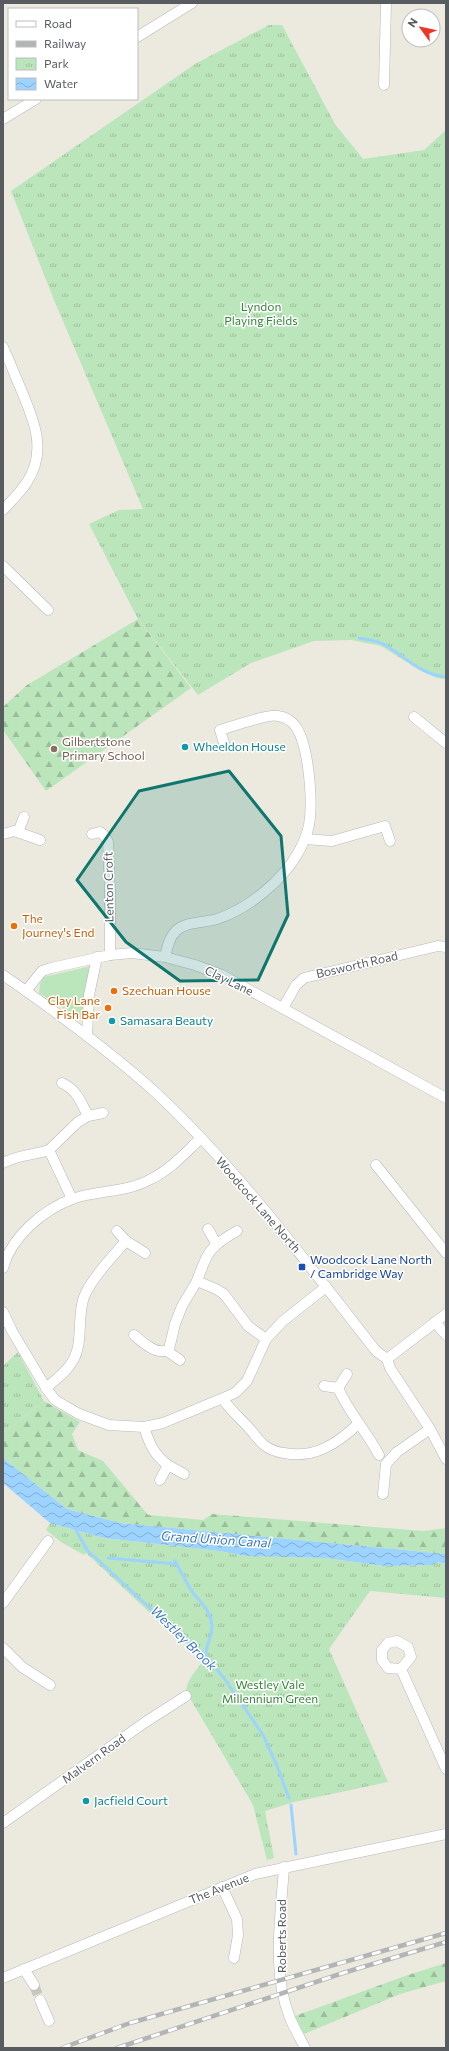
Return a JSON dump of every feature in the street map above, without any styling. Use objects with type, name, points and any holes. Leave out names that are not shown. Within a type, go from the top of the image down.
[{"type":"street","points":[[138,36],[192,3]]},
{"type":"street","points":[[384,85],[386,3]]},
{"type":"street","points":[[3,119],[34,100]]},
{"type":"street","points":[[3,347],[37,428],[38,445],[35,466],[28,482],[3,510]]},
{"type":"street","points":[[3,566],[48,610]]},
{"type":"street","points":[[165,957],[169,942],[175,931],[181,927],[216,919],[238,911],[248,905],[283,872],[298,854],[305,839],[309,824],[311,803],[310,777],[299,732],[295,725],[290,720],[275,715],[220,730],[225,746]]},
{"type":"street","points":[[414,717],[446,742]]},
{"type":"street","points":[[18,832],[24,817]]},
{"type":"street","points":[[305,839],[332,842],[385,826],[390,841]]},
{"type":"street","points":[[3,834],[18,832],[40,840]]},
{"type":"street","name":"Lenton Croft","points":[[92,834],[100,832],[104,835],[108,842],[110,955]]},
{"type":"street","name":"Bosworth Road","points":[[283,1008],[296,985],[304,978],[438,946],[446,947]]},
{"type":"street","name":"Clay Lane","points":[[26,991],[42,971],[110,955],[132,953],[165,957],[195,965],[222,975],[446,1098]]},
{"type":"street","points":[[87,1036],[89,995],[97,958]]},
{"type":"street","points":[[3,975],[26,991]]},
{"type":"street","name":"Woodcock Lane North","points":[[26,991],[87,1036],[154,1092],[200,1139],[260,1205],[376,1351],[387,1359],[390,1368],[430,1429],[446,1459]]},
{"type":"street","points":[[62,1083],[70,1087],[78,1094],[88,1116]]},
{"type":"street","points":[[3,1163],[12,1158],[32,1156],[49,1150],[78,1122],[88,1116],[103,1113]]},
{"type":"street","points":[[3,1268],[10,1251],[27,1229],[46,1214],[72,1199],[117,1191],[151,1180],[164,1172],[200,1139]]},
{"type":"street","points":[[49,1150],[72,1199]]},
{"type":"street","points":[[376,1165],[446,1253]]},
{"type":"street","points":[[208,1229],[216,1243]]},
{"type":"street","points":[[117,1231],[126,1241],[145,1253]]},
{"type":"street","points":[[166,1351],[171,1347],[175,1324],[182,1306],[197,1281],[208,1253],[216,1243],[237,1231]]},
{"type":"street","points":[[46,1388],[71,1364],[79,1344],[81,1308],[85,1295],[126,1241]]},
{"type":"street","points":[[197,1281],[224,1294],[248,1326],[266,1339]]},
{"type":"street","points":[[3,1312],[12,1331],[46,1388],[55,1400],[79,1414],[109,1425],[144,1427],[163,1423],[198,1407],[223,1399],[235,1393],[247,1381],[266,1339],[283,1321],[326,1287]]},
{"type":"street","points":[[387,1359],[446,1314]]},
{"type":"street","points":[[435,1322],[446,1335]]},
{"type":"street","points":[[134,1335],[147,1346],[161,1351],[166,1351],[180,1360]]},
{"type":"street","points":[[338,1388],[347,1374]]},
{"type":"street","points":[[324,1386],[338,1388]]},
{"type":"street","points":[[338,1388],[358,1424],[372,1442],[379,1455]]},
{"type":"street","points":[[223,1399],[234,1414],[264,1445],[280,1452],[291,1454],[312,1453],[324,1449],[345,1436],[358,1424]]},
{"type":"street","points":[[144,1427],[150,1446],[168,1465],[184,1474]]},
{"type":"street","points":[[383,1494],[386,1464],[397,1452],[430,1429]]},
{"type":"street","points":[[160,1480],[168,1465]]},
{"type":"street","points":[[3,1603],[48,1541]]},
{"type":"street","points":[[3,1648],[22,1667],[50,1685]]},
{"type":"street","points":[[401,1669],[446,1769]]},
{"type":"street","name":"Malvern Road","points":[[3,1823],[144,1723],[186,1696]]},
{"type":"street","name":"The Avenue","points":[[3,1978],[222,1886],[255,1874],[446,1834]]},
{"type":"street","name":"Roberts Road","points":[[284,1867],[279,1957],[283,1993],[290,2018],[305,2048]]},
{"type":"street","points":[[222,1886],[237,1919],[238,1935],[234,1958]]},
{"type":"street","points":[[24,1969],[34,1985]]},
{"type":"street","points":[[40,2000],[50,2021]]},
{"type":"highlighted area","points":[[229,771],[281,836],[288,915],[258,980],[180,981],[126,942],[77,880],[139,791]]},
{"type":"green space","name":"Lyndon Playing Fields","points":[[269,25],[282,25],[335,124],[363,159],[424,150],[446,130],[446,679],[437,678],[421,671],[381,646],[351,640],[314,641],[251,663],[198,695],[138,619],[89,524],[119,510],[143,509],[54,300],[11,191],[195,64]]},
{"type":"green space","name":"Gilbertstone Primary School","points":[[138,619],[191,688],[46,791],[3,730],[3,707],[27,685]]},
{"type":"green space","points":[[91,966],[84,1021],[39,993],[40,984],[44,977]]},
{"type":"green space","points":[[18,1352],[44,1401],[5,1432],[3,1430],[3,1366]]},
{"type":"green space","points":[[44,1401],[80,1422],[72,1434],[78,1450],[103,1461],[148,1515],[203,1520],[212,1514],[424,1531],[446,1528],[446,1554],[120,1523],[67,1509],[3,1458],[3,1430],[5,1432]]},
{"type":"green space","name":"Westley Vale Millennium Green","points":[[50,1523],[104,1538],[220,1551],[246,1556],[325,1558],[385,1566],[432,1565],[438,1562],[446,1564],[446,1598],[370,1591],[329,1649],[388,1782],[294,1802],[265,1811],[274,1858],[267,1860],[253,1805],[191,1700],[186,1696],[189,1680],[205,1659],[149,1612],[86,1553],[84,1555],[61,1542],[46,1530]]},
{"type":"green space","points":[[446,1963],[446,1981],[400,1994],[304,2034],[295,2016],[405,1976]]},
{"type":"water","name":"Grand Union Canal","points":[[3,1458],[67,1509],[120,1523],[446,1554],[446,1564],[438,1562],[432,1565],[385,1566],[325,1558],[246,1556],[220,1551],[104,1538],[50,1523],[3,1483]]},
{"type":"waterway","points":[[359,638],[380,643],[420,668],[436,675],[446,677]]},
{"type":"waterway","name":"Westley Brook","points":[[75,1528],[87,1550],[153,1611],[206,1656],[224,1678],[263,1735],[289,1798]]},
{"type":"waterway","points":[[108,1558],[177,1564]]},
{"type":"waterway","points":[[175,1561],[192,1591],[206,1608],[210,1616],[212,1629],[206,1656]]},
{"type":"waterway","name":"Westley Brook","points":[[291,1805],[296,1854]]},
{"type":"tunnel","points":[[34,1985],[40,2000]]},
{"type":"railway","points":[[62,2048],[130,2023],[446,1933]]},
{"type":"railway","points":[[117,2048],[343,1973],[446,1942]]},
{"type":"place","name":"Wheeldon House","points":[[185,747]]},
{"type":"place","name":"Gilbertstone Primary School","points":[[54,749]]},
{"type":"place","name":"The Journey's End","points":[[14,926]]},
{"type":"place","name":"Szechuan House","points":[[114,991]]},
{"type":"place","name":"Clay Lane Fish Bar","points":[[108,1008]]},
{"type":"place","name":"Samasara Beauty","points":[[112,1021]]},
{"type":"place","name":"Woodcock Lane North / Cambridge Way","points":[[302,1267]]},
{"type":"place","name":"Jacfield Court","points":[[86,1801]]}]
